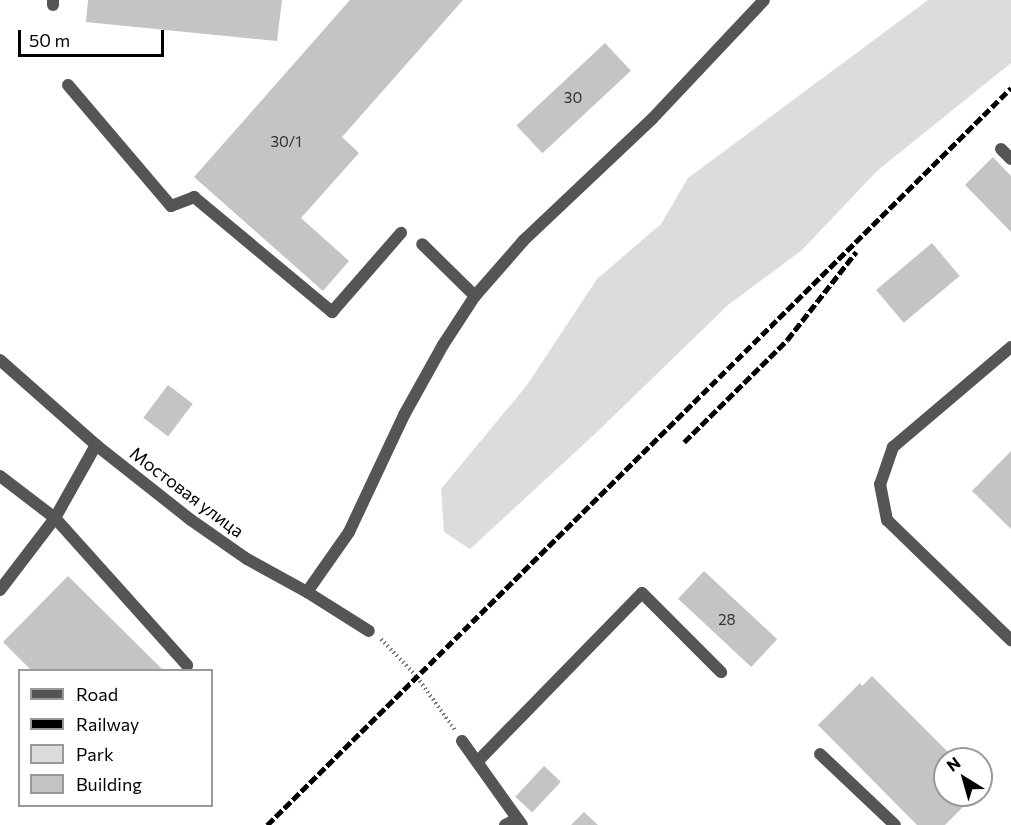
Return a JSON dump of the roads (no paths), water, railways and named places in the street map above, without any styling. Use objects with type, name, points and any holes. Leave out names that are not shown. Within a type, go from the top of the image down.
[{"type":"street","points":[[307,592],[349,532],[404,415],[443,345],[475,296],[524,240],[635,135],[764,0]]},
{"type":"street","points":[[68,85],[171,206],[194,197],[332,312],[401,232]]},
{"type":"street","points":[[1001,149],[1011,159]]},
{"type":"street","points":[[422,244],[475,296]]},
{"type":"street","points":[[1011,347],[893,447],[880,484],[887,520],[1011,640]]},
{"type":"street","name":"Мостовая улица","points":[[0,360],[96,444],[225,544],[369,631]]},
{"type":"street","points":[[0,590],[55,518],[96,444]]},
{"type":"street","points":[[0,476],[55,518],[187,665]]},
{"type":"street","points":[[477,762],[642,593],[721,672]]},
{"type":"street","points":[[462,741],[519,822],[505,825]]},
{"type":"street","points":[[820,753],[895,825]]},
{"type":"railway","points":[[267,825],[1011,88]]},
{"type":"railway","points":[[684,442],[787,340],[856,252]]}]
